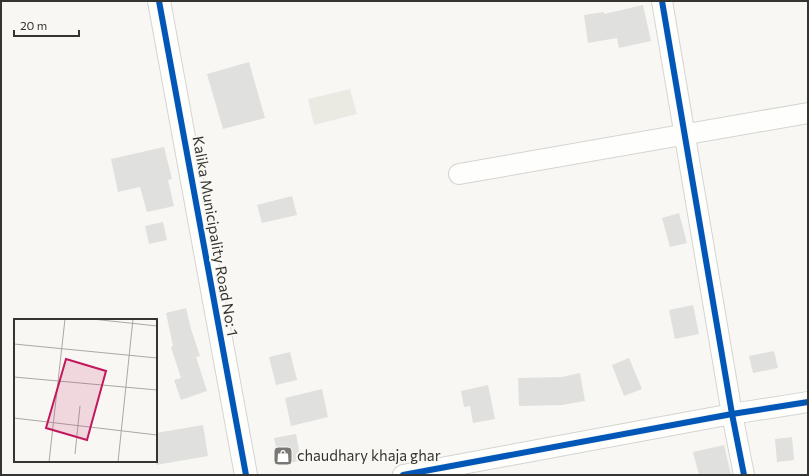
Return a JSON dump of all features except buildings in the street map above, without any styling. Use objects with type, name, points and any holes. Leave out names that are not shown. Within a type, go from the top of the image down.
[{"type":"street","name":"Kalika Municipality Road No: 1","points":[[159,1],[246,475]]},
{"type":"street","points":[[662,1],[732,414],[744,475]]},
{"type":"street","points":[[459,174],[808,113]]},
{"type":"street","points":[[403,475],[732,414],[808,402]]},
{"type":"shaded area","points":[[350,89],[357,114],[314,125],[308,99]]},
{"type":"cycle path","points":[[159,1],[246,475]]},
{"type":"cycle path","points":[[662,1],[732,414],[744,475]]},
{"type":"cycle path","points":[[403,475],[732,414],[808,402]]},
{"type":"place","name":"chaudhary khaja ghar","points":[[283,456]]}]
